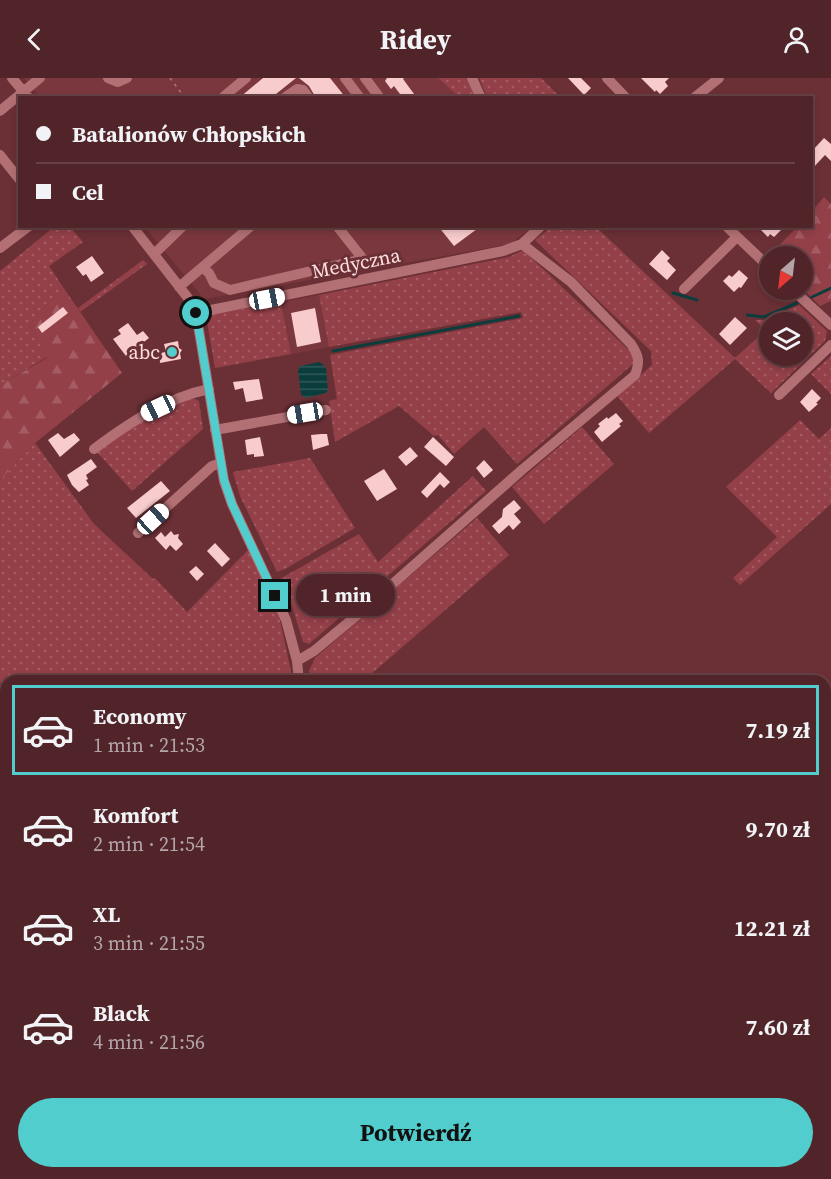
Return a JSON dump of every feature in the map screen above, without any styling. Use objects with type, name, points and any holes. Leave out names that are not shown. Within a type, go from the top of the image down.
[{"type":"street","points":[[12,78],[26,95],[40,78]]},
{"type":"street","points":[[108,78],[118,82],[127,78]]},
{"type":"street","points":[[224,96],[246,78]]},
{"type":"street","points":[[345,78],[358,96]]},
{"type":"street","points":[[365,78],[378,96]]},
{"type":"street","points":[[472,78],[480,96]]},
{"type":"street","points":[[607,78],[624,96]]},
{"type":"street","points":[[696,96],[719,78]]},
{"type":"street","points":[[287,96],[300,89],[307,96]]},
{"type":"street","points":[[0,111],[18,100]]},
{"type":"street","points":[[0,155],[18,178]]},
{"type":"street","points":[[0,248],[26,228]]},
{"type":"street","points":[[134,228],[188,298],[196,313],[224,480],[232,504],[286,620],[298,675]]},
{"type":"street","points":[[154,254],[181,228]]},
{"type":"street","points":[[179,287],[249,228]]},
{"type":"street","points":[[339,228],[363,259],[373,278]]},
{"type":"street","points":[[297,661],[314,651],[362,611],[515,476],[635,375],[639,364],[638,354],[631,344],[571,282],[522,244],[539,228]]},
{"type":"street","points":[[728,228],[759,258]]},
{"type":"street","points":[[684,289],[737,237]]},
{"type":"street","name":"Medyczna","points":[[196,313],[503,251],[522,244]]},
{"type":"street","points":[[203,268],[209,273],[214,284],[230,290],[363,259]]},
{"type":"street","points":[[804,300],[831,326]]},
{"type":"street","points":[[779,395],[831,345]]},
{"type":"street","points":[[94,449],[142,416],[190,393],[209,389]]},
{"type":"street","points":[[215,430],[326,410]]},
{"type":"street","points":[[138,533],[212,466],[221,463]]},
{"type":"path","points":[[170,78],[184,96]]},
{"type":"shaded area","points":[[24,78],[438,78],[458,96],[38,96]]},
{"type":"shaded area","points":[[146,228],[531,228],[510,244],[204,299]]},
{"type":"shaded area","points":[[319,295],[329,347],[291,354],[281,302]]},
{"type":"green space","points":[[438,78],[468,78],[477,96],[458,96]]},
{"type":"green space","points":[[479,78],[541,78],[559,96],[487,96]]},
{"type":"green space","points":[[824,197],[831,204],[831,301],[820,306],[813,299],[813,246],[779,246],[796,228],[813,228],[813,210]]},
{"type":"green space","points":[[53,228],[71,228],[83,242],[49,266],[63,287],[29,325],[47,357],[0,385],[0,271]]},
{"type":"green space","points":[[550,228],[597,228],[735,358],[759,336],[759,366],[799,366],[771,393],[735,359],[649,433],[617,396],[652,365],[651,351],[535,240]]},
{"type":"green space","points":[[523,250],[633,354],[633,364],[517,464],[484,427],[454,454],[438,435],[434,436],[399,406],[335,442],[329,401],[337,399],[330,355],[523,318],[521,312],[329,347],[319,295],[509,257]]},
{"type":"green space","points":[[143,260],[147,264],[80,312],[78,308]]},
{"type":"green space","points":[[63,287],[122,373],[35,443],[0,480],[0,385],[47,358],[29,325]]},
{"type":"green space","points":[[281,302],[291,354],[215,368],[207,322],[214,314]]},
{"type":"green space","points":[[799,305],[807,312],[783,312]]},
{"type":"green space","points":[[813,318],[827,331],[825,341],[813,353]]},
{"type":"green space","points":[[831,356],[831,394],[811,374]]},
{"type":"green space","points":[[191,397],[199,401],[203,429],[132,491],[97,452],[135,423]]},
{"type":"green space","points":[[800,420],[819,439],[831,428],[831,504],[740,585],[733,578],[777,537],[726,487]]},
{"type":"green space","points":[[582,427],[614,464],[544,524],[512,487]]},
{"type":"green space","points":[[35,443],[94,524],[153,579],[155,578],[187,612],[248,550],[279,616],[292,675],[0,675],[0,480]]},
{"type":"green space","points":[[310,458],[355,528],[277,572],[240,496],[233,472]]},
{"type":"green space","points":[[473,476],[486,491],[309,644],[303,642],[292,606],[280,579],[359,534],[378,562]]},
{"type":"green space","points":[[477,518],[509,555],[370,675],[310,675],[309,671],[315,658]]},
{"type":"water","points":[[320,362],[326,368],[328,390],[326,393],[306,398],[301,395],[298,371],[300,366]]},
{"type":"building","points":[[263,78],[296,78],[274,96],[241,96]]},
{"type":"building","points":[[299,78],[330,78],[344,96],[315,96],[309,86]]},
{"type":"building","points":[[387,78],[404,78],[416,96],[402,96],[394,86],[391,89],[385,81]]},
{"type":"building","points":[[568,78],[581,78],[591,88],[584,95]]},
{"type":"building","points":[[641,78],[669,78],[665,82],[668,86],[660,94]]},
{"type":"building","points":[[824,138],[831,144],[831,161],[825,155],[813,168],[813,150]]},
{"type":"building","points":[[440,228],[478,228],[454,246]]},
{"type":"building","points":[[759,228],[783,228],[774,237],[770,234],[768,237]]},
{"type":"building","points":[[662,250],[670,258],[667,261],[676,270],[667,280],[649,264]]},
{"type":"building","points":[[92,256],[104,273],[91,282],[86,274],[83,276],[76,267]]},
{"type":"building","points":[[739,270],[748,278],[741,288],[739,287],[734,292],[723,281],[729,275],[732,277]]},
{"type":"building","points":[[63,307],[68,313],[42,333],[38,327]]},
{"type":"building","points":[[315,308],[321,342],[297,347],[291,313]]},
{"type":"building","points":[[735,317],[747,328],[730,345],[719,334]]},
{"type":"building","points":[[128,323],[137,335],[143,331],[149,338],[126,356],[113,339],[121,334],[118,330]]},
{"type":"building","name":"abc","points":[[178,341],[179,348],[182,350],[181,359],[160,363],[159,353],[166,352],[164,344]]},
{"type":"building","points":[[259,379],[263,399],[246,402],[243,388],[235,390],[233,382]]},
{"type":"building","points":[[812,389],[821,398],[809,412],[800,402]]},
{"type":"building","points":[[616,413],[623,421],[619,424],[621,426],[602,442],[594,432],[600,426],[598,424]]},
{"type":"building","points":[[58,433],[64,439],[74,433],[80,440],[60,457],[48,440]]},
{"type":"building","points":[[327,434],[329,445],[313,450],[311,435]]},
{"type":"building","points":[[260,437],[264,456],[247,455],[245,440]]},
{"type":"building","points":[[433,437],[454,457],[446,466],[424,447]]},
{"type":"building","points":[[410,447],[418,456],[406,466],[398,457]]},
{"type":"building","points":[[91,459],[97,467],[86,475],[89,485],[79,492],[67,475]]},
{"type":"building","points":[[484,460],[493,470],[484,478],[476,468]]},
{"type":"building","points":[[384,469],[397,489],[377,501],[364,481]]},
{"type":"building","points":[[440,472],[450,482],[444,488],[440,484],[427,498],[421,492]]},
{"type":"building","points":[[161,481],[170,491],[136,518],[127,508]]},
{"type":"building","points":[[514,500],[521,508],[514,514],[521,522],[513,530],[509,525],[499,534],[492,526],[502,517],[503,509]]},
{"type":"building","points":[[171,531],[174,535],[179,534],[178,538],[183,544],[176,551],[170,545],[166,550],[155,538],[161,532],[165,537]]},
{"type":"building","points":[[215,543],[230,559],[222,567],[207,551]]},
{"type":"building","points":[[196,566],[204,574],[197,581],[189,572]]},
{"type":"waterway","points":[[813,297],[831,288]]},
{"type":"waterway","points":[[673,293],[697,300]]},
{"type":"waterway","points":[[747,315],[764,317],[797,303]]},
{"type":"waterway","points":[[333,351],[519,316]]},
{"type":"place","name":"abc","points":[[172,352]]},
{"type":"route","points":[[196,313],[227,492],[275,596]]}]
